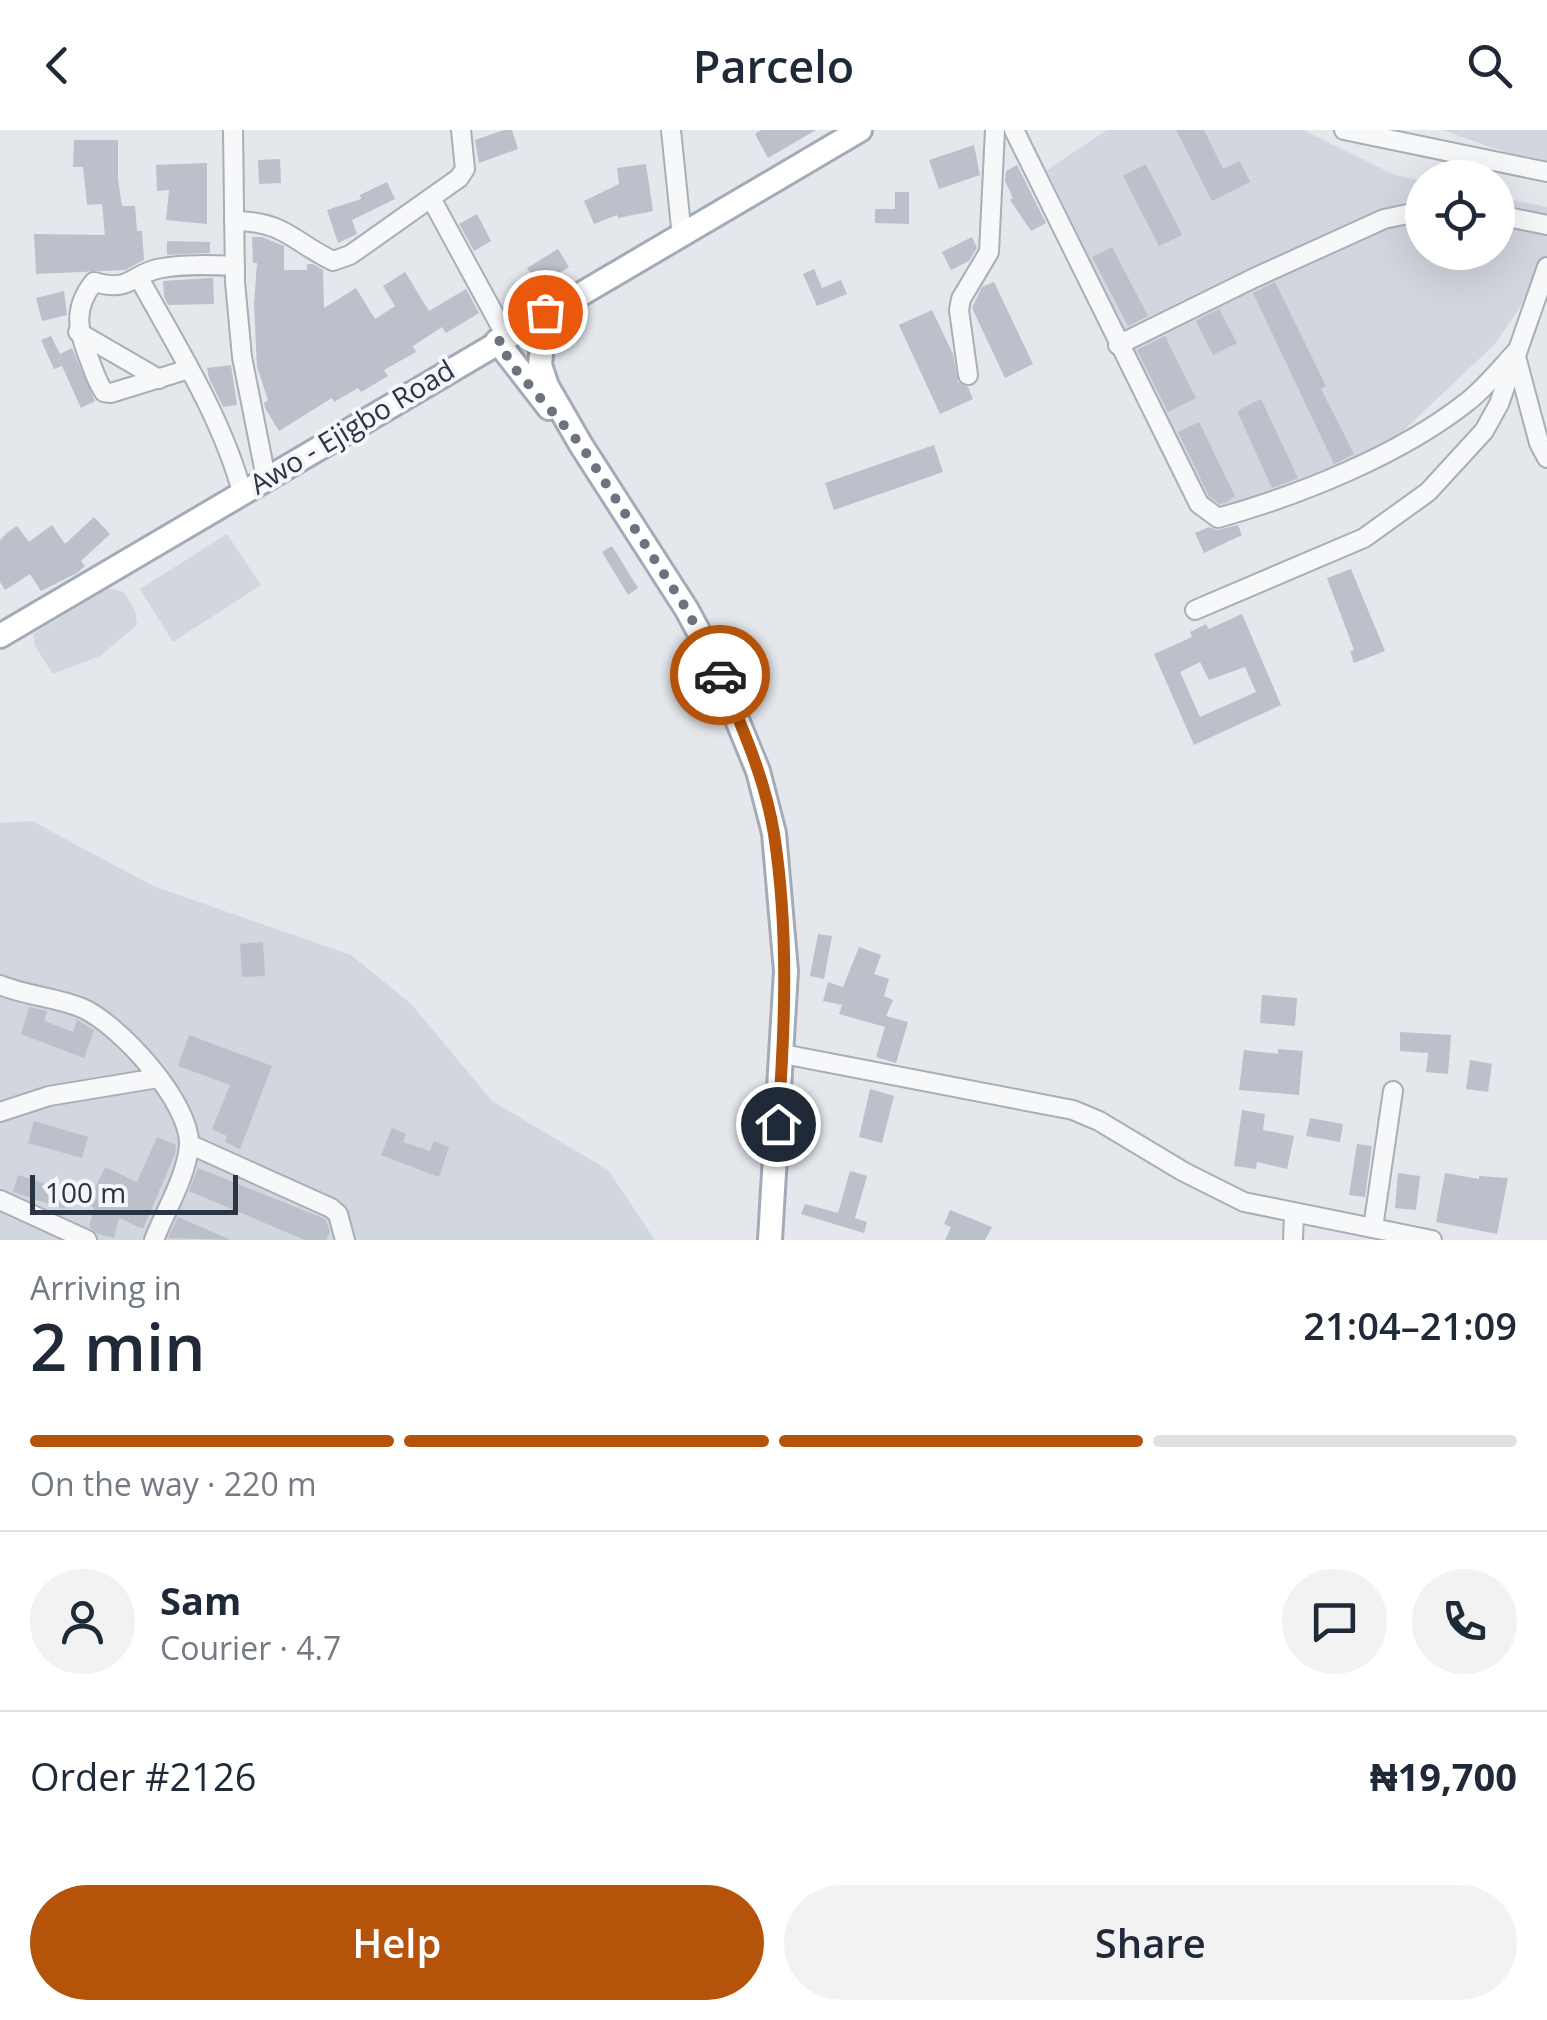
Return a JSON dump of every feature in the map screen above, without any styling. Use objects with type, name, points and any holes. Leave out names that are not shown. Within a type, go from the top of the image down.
[{"type":"main road","name":"Awo - Ejigbo Road","points":[[0,636],[860,130]]},
{"type":"main road","points":[[545,312],[540,351],[542,374],[581,445],[709,650],[758,771],[774,833],[786,971],[770,1240]]},
{"type":"main road","points":[[502,339],[516,370],[581,445]]},
{"type":"street","points":[[233,130],[234,266],[242,356],[266,478]]},
{"type":"street","points":[[234,221],[263,221],[289,232],[333,261],[350,256],[432,200],[466,169],[461,130]]},
{"type":"street","points":[[671,130],[682,237]]},
{"type":"street","points":[[968,375],[959,310],[989,252],[995,130]]},
{"type":"street","points":[[1014,130],[1199,504],[1218,518],[1276,502],[1410,441],[1469,401],[1515,352]]},
{"type":"street","points":[[1344,130],[1547,172]]},
{"type":"street","points":[[432,200],[502,339]]},
{"type":"street","points":[[1118,346],[1254,278],[1384,219],[1405,214]]},
{"type":"street","points":[[1515,218],[1547,225]]},
{"type":"street","points":[[189,369],[104,392],[78,332],[83,295],[94,282],[112,287],[128,285],[157,269],[234,266]]},
{"type":"street","points":[[1195,610],[1364,538],[1396,518],[1465,456],[1499,404],[1547,267]]},
{"type":"street","points":[[139,278],[233,460],[242,492]]},
{"type":"street","points":[[78,332],[159,378]]},
{"type":"street","points":[[1515,352],[1538,443],[1547,458]]},
{"type":"street","points":[[0,985],[94,1014],[110,1025],[158,1078],[183,1115],[190,1144],[154,1240]]},
{"type":"street","points":[[782,1054],[1073,1110],[1099,1120],[1244,1202],[1432,1240]]},
{"type":"street","points":[[0,1112],[49,1096],[158,1078]]},
{"type":"street","points":[[1373,1228],[1393,1091]]},
{"type":"street","points":[[190,1144],[331,1208],[338,1214],[345,1240]]},
{"type":"street","points":[[0,1200],[87,1240]]},
{"type":"street","points":[[1293,1240],[1294,1215]]},
{"type":"shaded area","points":[[1107,130],[1303,130],[1405,177],[1405,270],[1515,270],[1515,200],[1547,207],[1547,267],[1495,344],[1385,448],[1257,506],[1214,511],[1203,503],[1047,170]]},
{"type":"shaded area","points":[[1443,130],[1547,130],[1547,165],[1490,147]]},
{"type":"shaded area","points":[[227,534],[261,585],[173,642],[140,589]]},
{"type":"shaded area","points":[[109,588],[124,592],[135,610],[137,625],[100,656],[53,674],[35,646],[33,634]]},
{"type":"shaded area","points":[[32,821],[153,886],[351,955],[411,1004],[492,1101],[608,1170],[655,1240],[0,1240],[0,823]]},
{"type":"building","points":[[512,130],[518,149],[479,163],[475,140]]},
{"type":"building","points":[[761,130],[816,130],[768,158],[755,134]]},
{"type":"building","points":[[1176,130],[1204,130],[1223,169],[1240,161],[1250,182],[1212,201]]},
{"type":"building","points":[[74,140],[118,140],[122,206],[135,206],[144,260],[125,270],[36,274],[34,234],[105,235],[102,204],[87,205],[83,167],[73,167]]},
{"type":"building","points":[[974,145],[980,175],[939,189],[929,160]]},
{"type":"building","points":[[280,159],[281,183],[259,184],[258,160]]},
{"type":"building","points":[[207,163],[207,224],[166,220],[169,190],[157,191],[156,165]]},
{"type":"building","points":[[646,164],[653,211],[618,218],[617,215],[594,224],[584,201],[619,184],[617,168]]},
{"type":"building","points":[[1146,164],[1182,235],[1159,246],[1123,176]]},
{"type":"building","points":[[1017,165],[1046,223],[1031,231],[1010,200],[1013,198],[1005,181],[1006,171]]},
{"type":"building","points":[[387,182],[395,199],[352,220],[357,234],[338,243],[327,210],[361,199],[360,195]]},
{"type":"building","points":[[895,192],[909,192],[909,224],[875,223],[875,209],[895,209]]},
{"type":"building","points":[[477,214],[491,241],[474,251],[459,224]]},
{"type":"building","points":[[252,237],[284,246],[284,270],[307,270],[307,264],[313,264],[323,270],[324,308],[356,288],[375,319],[395,306],[383,286],[405,272],[429,311],[466,289],[479,313],[446,333],[442,327],[413,346],[416,352],[384,370],[388,376],[361,392],[358,388],[334,402],[332,398],[279,431],[265,408],[268,400],[257,367],[257,263],[253,263]]},
{"type":"building","points":[[972,237],[977,248],[969,261],[951,270],[942,252]]},
{"type":"building","points":[[167,241],[210,242],[210,253],[167,255]]},
{"type":"building","points":[[1112,247],[1148,316],[1128,326],[1092,257]]},
{"type":"building","points":[[558,249],[569,267],[539,286],[527,268]]},
{"type":"building","points":[[814,269],[822,288],[841,280],[847,294],[817,306],[803,274]]},
{"type":"building","points":[[213,278],[214,304],[168,305],[163,281]]},
{"type":"building","points":[[994,282],[1033,364],[1005,378],[972,308],[982,287]]},
{"type":"building","points":[[1275,282],[1354,454],[1334,464],[1253,293]]},
{"type":"building","points":[[64,291],[67,315],[42,321],[36,298]]},
{"type":"building","points":[[1219,309],[1237,343],[1213,355],[1196,321]]},
{"type":"building","points":[[932,310],[953,354],[958,382],[968,387],[973,399],[940,414],[899,325]]},
{"type":"building","points":[[51,336],[60,354],[72,348],[95,401],[81,408],[62,366],[54,369],[41,340]]},
{"type":"building","points":[[1165,336],[1196,398],[1168,412],[1137,350]]},
{"type":"building","points":[[231,365],[237,405],[223,407],[207,368]]},
{"type":"building","points":[[1261,399],[1298,478],[1272,488],[1237,411]]},
{"type":"building","points":[[1199,422],[1235,496],[1227,502],[1220,504],[1209,496],[1178,432]]},
{"type":"building","points":[[934,445],[943,472],[834,510],[825,483]]},
{"type":"building","points":[[94,517],[110,534],[81,561],[85,566],[77,573],[41,591],[30,574],[5,590],[0,582],[0,540],[8,532],[17,526],[29,542],[52,525],[65,544]]},
{"type":"building","points":[[1238,525],[1242,535],[1204,553],[1195,533],[1209,527],[1217,530]]},
{"type":"building","points":[[612,546],[638,588],[628,595],[602,552]]},
{"type":"building","points":[[1351,569],[1385,651],[1354,663],[1350,651],[1354,650],[1327,578]]},
{"type":"building","points":[[1242,614],[1281,705],[1194,745],[1154,654],[1192,637],[1190,632],[1206,624],[1209,629]],"holes":[[[1200,662],[1209,680],[1245,667],[1256,692],[1200,717],[1180,672]]]},
{"type":"building","points":[[818,934],[832,936],[824,979],[810,976]]},
{"type":"building","points":[[263,942],[265,976],[242,977],[240,944]]},
{"type":"building","points":[[859,947],[881,955],[874,974],[889,979],[884,996],[893,1000],[886,1016],[908,1022],[896,1063],[876,1057],[885,1027],[839,1014],[842,1005],[823,1001],[828,982],[843,987]]},
{"type":"building","points":[[1262,995],[1297,998],[1295,1026],[1260,1023]]},
{"type":"building","points":[[29,1007],[47,1011],[44,1021],[73,1032],[77,1020],[94,1030],[84,1058],[21,1034]]},
{"type":"building","points":[[1400,1032],[1451,1035],[1448,1074],[1426,1072],[1428,1053],[1400,1051]]},
{"type":"building","points":[[189,1035],[272,1066],[240,1149],[225,1142],[227,1136],[212,1129],[230,1085],[178,1066]]},
{"type":"building","points":[[1278,1049],[1303,1051],[1299,1095],[1239,1090],[1244,1050],[1278,1054]]},
{"type":"building","points":[[1470,1060],[1492,1064],[1488,1092],[1466,1089]]},
{"type":"building","points":[[870,1089],[894,1096],[882,1143],[859,1137]]},
{"type":"building","points":[[1242,1110],[1265,1114],[1263,1130],[1294,1136],[1287,1169],[1257,1162],[1256,1169],[1234,1166]]},
{"type":"building","points":[[1310,1118],[1343,1124],[1340,1142],[1306,1136]]},
{"type":"building","points":[[34,1121],[88,1137],[82,1158],[28,1143]]},
{"type":"building","points":[[392,1128],[406,1134],[403,1142],[430,1151],[434,1141],[449,1147],[439,1177],[381,1155]]},
{"type":"building","points":[[157,1137],[176,1145],[175,1154],[143,1229],[119,1218],[114,1238],[98,1234],[89,1227],[94,1208],[87,1204],[105,1167],[137,1182]]},
{"type":"building","points":[[1357,1144],[1372,1146],[1365,1197],[1349,1195]]},
{"type":"building","points":[[198,1168],[325,1219],[330,1231],[326,1240],[305,1240],[189,1191]]},
{"type":"building","points":[[850,1171],[867,1176],[855,1218],[867,1222],[864,1233],[801,1214],[805,1204],[838,1213]]},
{"type":"building","points":[[1398,1173],[1420,1176],[1416,1210],[1395,1208]]},
{"type":"building","points":[[1445,1173],[1479,1179],[1508,1178],[1497,1234],[1436,1222]]},
{"type":"building","points":[[18,1175],[71,1192],[65,1209],[13,1192]]},
{"type":"building","points":[[950,1210],[992,1227],[985,1240],[945,1240],[951,1227],[944,1224]]},
{"type":"building","points":[[178,1217],[231,1240],[168,1238]]},
{"type":"way so far","points":[[545,312],[498,342],[516,370],[581,445],[687,610],[720,675]]},
{"type":"route","points":[[720,675],[758,771],[774,833],[786,971],[778,1124]]}]
